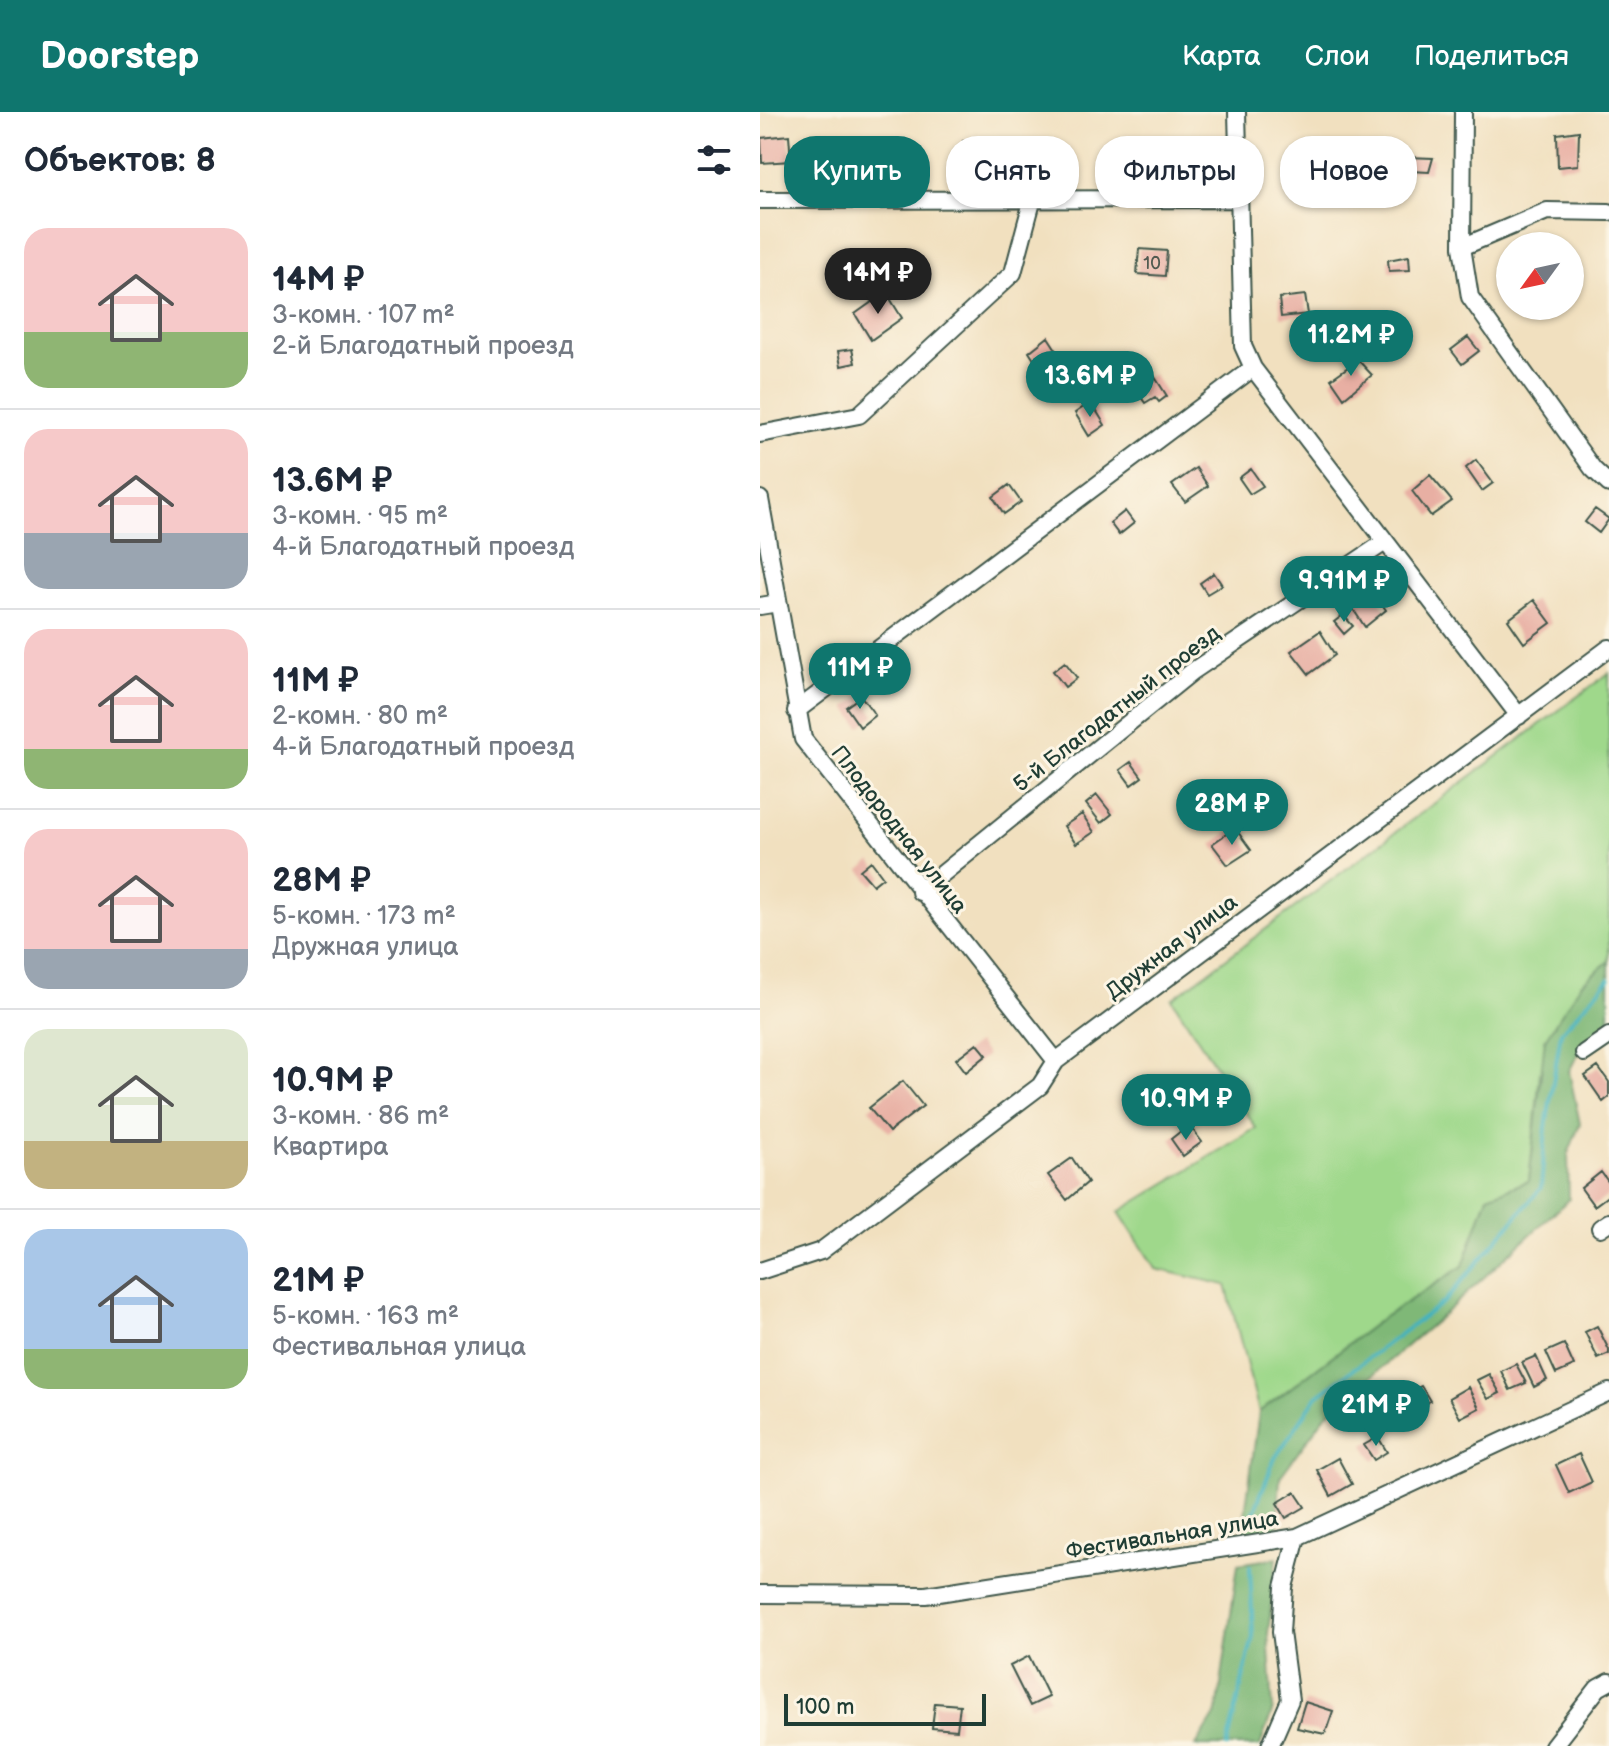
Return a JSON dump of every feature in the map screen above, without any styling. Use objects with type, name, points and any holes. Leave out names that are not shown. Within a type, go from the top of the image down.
[{"type":"street","points":[[1237,112],[1237,136]]},
{"type":"street","points":[[1463,112],[1462,247],[1470,297],[1593,469],[1609,484]]},
{"type":"street","points":[[760,200],[946,199]]},
{"type":"street","points":[[760,434],[859,415],[1013,273],[1030,208]]},
{"type":"street","points":[[1237,208],[1243,346],[1253,368],[1519,716]]},
{"type":"street","points":[[1462,247],[1547,211],[1609,212]]},
{"type":"street","points":[[796,711],[1253,368]]},
{"type":"street","name":"Плодородная улица","points":[[760,499],[803,739],[920,892],[1056,1061]]},
{"type":"street","name":"5-й Благодатный проезд","points":[[920,892],[1193,671],[1385,542]]},
{"type":"street","points":[[760,606],[778,603]]},
{"type":"street","name":"Дружная улица","points":[[760,1271],[821,1251],[1040,1086],[1056,1061],[1609,648]]},
{"type":"street","points":[[1584,1053],[1609,1036]]},
{"type":"street","name":"Фестивальная улица","points":[[760,1594],[926,1595],[1297,1537],[1609,1392]]},
{"type":"street","points":[[1270,1746],[1290,1700],[1281,1632],[1284,1587],[1297,1537]]},
{"type":"street","points":[[1553,1746],[1598,1688],[1609,1682]]},
{"type":"green space","points":[[1609,673],[1609,961],[1581,984],[1540,1072],[1529,1181],[1488,1196],[1463,1266],[1381,1319],[1259,1412],[1226,1285],[1156,1269],[1119,1212],[1256,1128],[1172,999]]},
{"type":"green space","points":[[1609,961],[1609,1026],[1583,1045],[1569,1071],[1580,1124],[1568,1154],[1569,1199],[1443,1315],[1326,1415],[1280,1477],[1277,1531],[1242,1535],[1259,1412],[1381,1319],[1463,1266],[1488,1196],[1529,1181],[1545,1039],[1581,984]]},
{"type":"green space","points":[[1277,1558],[1268,1633],[1273,1709],[1260,1746],[1196,1746],[1217,1712],[1238,1564]]},
{"type":"building","points":[[1579,131],[1578,165],[1558,167],[1557,134]]},
{"type":"building","points":[[789,135],[784,136],[784,161],[762,163],[761,138]]},
{"type":"building","points":[[1417,157],[1433,158],[1429,172],[1417,171]]},
{"type":"building","points":[[1139,249],[1167,251],[1165,276],[1137,274]]},
{"type":"building","points":[[1409,256],[1410,270],[1389,271],[1388,260]]},
{"type":"building","points":[[886,292],[902,318],[871,340],[855,314]]},
{"type":"building","points":[[1305,295],[1308,314],[1281,317],[1279,298]]},
{"type":"building","points":[[1048,337],[1059,354],[1040,369],[1029,352]]},
{"type":"building","points":[[1468,337],[1479,351],[1462,364],[1451,350]]},
{"type":"building","points":[[852,349],[855,363],[841,366],[838,351]]},
{"type":"building","points":[[1358,360],[1372,375],[1344,398],[1331,379]]},
{"type":"building","points":[[1153,374],[1167,396],[1159,402],[1155,397],[1145,403],[1134,387]]},
{"type":"building","points":[[1091,402],[1105,425],[1089,436],[1075,413]]},
{"type":"building","points":[[1476,460],[1493,483],[1482,491],[1466,468]]},
{"type":"building","points":[[1196,468],[1208,486],[1185,502],[1172,485]]},
{"type":"building","points":[[1251,469],[1263,486],[1250,494],[1239,478]]},
{"type":"building","points":[[1430,475],[1452,501],[1431,516],[1412,491]]},
{"type":"building","points":[[1009,485],[1021,502],[1004,514],[993,497]]},
{"type":"building","points":[[1595,509],[1609,519],[1599,533],[1585,522]]},
{"type":"building","points":[[1125,511],[1134,523],[1119,535],[1110,523]]},
{"type":"building","points":[[1214,573],[1222,585],[1207,594],[1200,583]]},
{"type":"building","points":[[1372,590],[1386,610],[1365,627],[1351,606]]},
{"type":"building","points":[[1534,600],[1551,623],[1524,643],[1508,620]]},
{"type":"building","points":[[1343,615],[1353,626],[1344,634],[1334,622]]},
{"type":"building","points":[[1320,631],[1335,655],[1309,674],[1291,651]]},
{"type":"building","points":[[1065,662],[1077,678],[1065,687],[1053,671]]},
{"type":"building","points":[[861,696],[875,715],[860,727],[846,707]]},
{"type":"building","points":[[1131,762],[1142,777],[1131,785],[1120,770]]},
{"type":"building","points":[[1097,795],[1112,814],[1101,823],[1086,804]]},
{"type":"building","points":[[1082,814],[1094,832],[1076,844],[1064,826]]},
{"type":"building","points":[[1235,828],[1251,850],[1228,865],[1212,844]]},
{"type":"building","points":[[871,861],[883,877],[873,885],[860,870]]},
{"type":"building","points":[[977,1043],[987,1055],[966,1072],[956,1059]]},
{"type":"building","points":[[1598,1067],[1609,1082],[1609,1097],[1603,1102],[1585,1076]]},
{"type":"building","points":[[903,1081],[923,1106],[889,1132],[869,1108]]},
{"type":"building","points":[[1193,1130],[1202,1142],[1183,1156],[1171,1139],[1181,1131],[1184,1137]]},
{"type":"building","points":[[1072,1158],[1088,1182],[1067,1200],[1048,1175]]},
{"type":"building","points":[[1601,1172],[1609,1183],[1609,1195],[1594,1206],[1581,1188]]},
{"type":"building","points":[[1597,1326],[1609,1350],[1609,1354],[1598,1359],[1585,1332]]},
{"type":"building","points":[[1564,1344],[1574,1366],[1556,1374],[1546,1352]]},
{"type":"building","points":[[1536,1356],[1547,1380],[1534,1387],[1522,1362]]},
{"type":"building","points":[[1516,1364],[1526,1383],[1510,1390],[1501,1371]]},
{"type":"building","points":[[1489,1374],[1500,1393],[1488,1399],[1477,1380]]},
{"type":"building","points":[[1421,1386],[1430,1401],[1420,1407],[1411,1391]]},
{"type":"building","points":[[1468,1387],[1479,1408],[1460,1418],[1449,1398]]},
{"type":"building","points":[[1378,1437],[1387,1452],[1374,1460],[1364,1445]]},
{"type":"building","points":[[1579,1454],[1592,1482],[1569,1493],[1556,1465]]},
{"type":"building","points":[[1338,1458],[1352,1484],[1331,1496],[1317,1470]]},
{"type":"building","points":[[1295,1492],[1305,1507],[1286,1518],[1277,1503]]},
{"type":"building","points":[[1029,1656],[1049,1697],[1030,1706],[1010,1666]]},
{"type":"building","points":[[1305,1702],[1333,1711],[1325,1734],[1297,1728]]},
{"type":"building","points":[[935,1703],[960,1705],[957,1730],[932,1728]]},
{"type":"waterway","points":[[1252,1517],[1275,1458],[1317,1396],[1445,1301],[1541,1188],[1546,1127],[1561,1032],[1609,979]]},
{"type":"waterway","points":[[1227,1746],[1253,1637],[1250,1566]]}]
